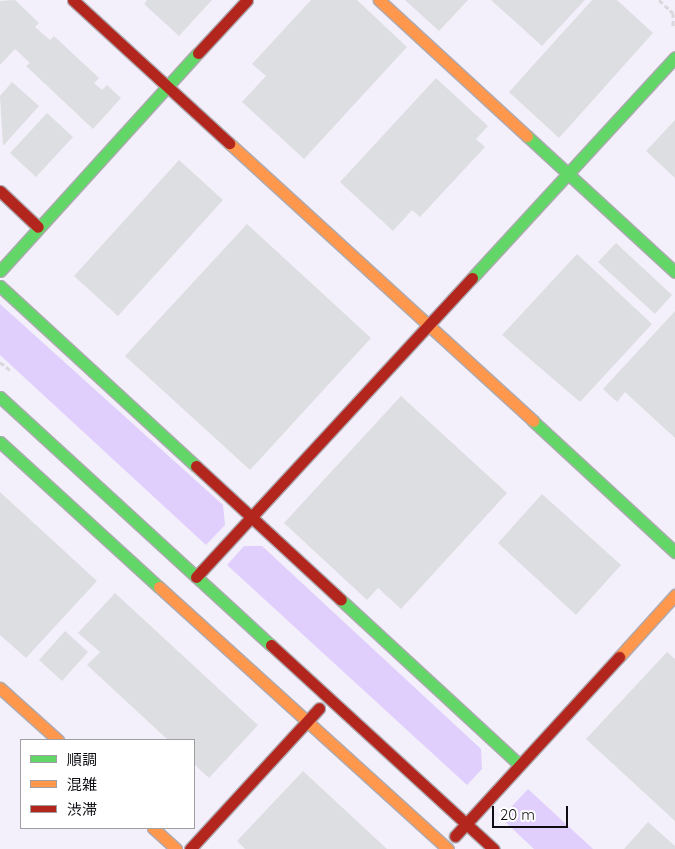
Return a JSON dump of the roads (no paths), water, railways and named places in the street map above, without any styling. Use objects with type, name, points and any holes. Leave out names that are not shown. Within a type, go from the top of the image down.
[{"type":"street","points":[[73,0],[675,552]]},
{"type":"street","points":[[0,271],[38,226],[247,0]]},
{"type":"street","points":[[379,0],[675,272]]},
{"type":"street","points":[[196,577],[429,326],[675,56]]},
{"type":"street","points":[[0,191],[38,226]]},
{"type":"street","points":[[0,286],[252,516],[519,764]]},
{"type":"street","points":[[0,397],[494,849]]},
{"type":"street","points":[[0,442],[447,847],[519,764],[675,595]]},
{"type":"street","points":[[0,688],[57,739]]},
{"type":"street","points":[[190,849],[329,698]]},
{"type":"street","points":[[154,829],[176,849]]}]
